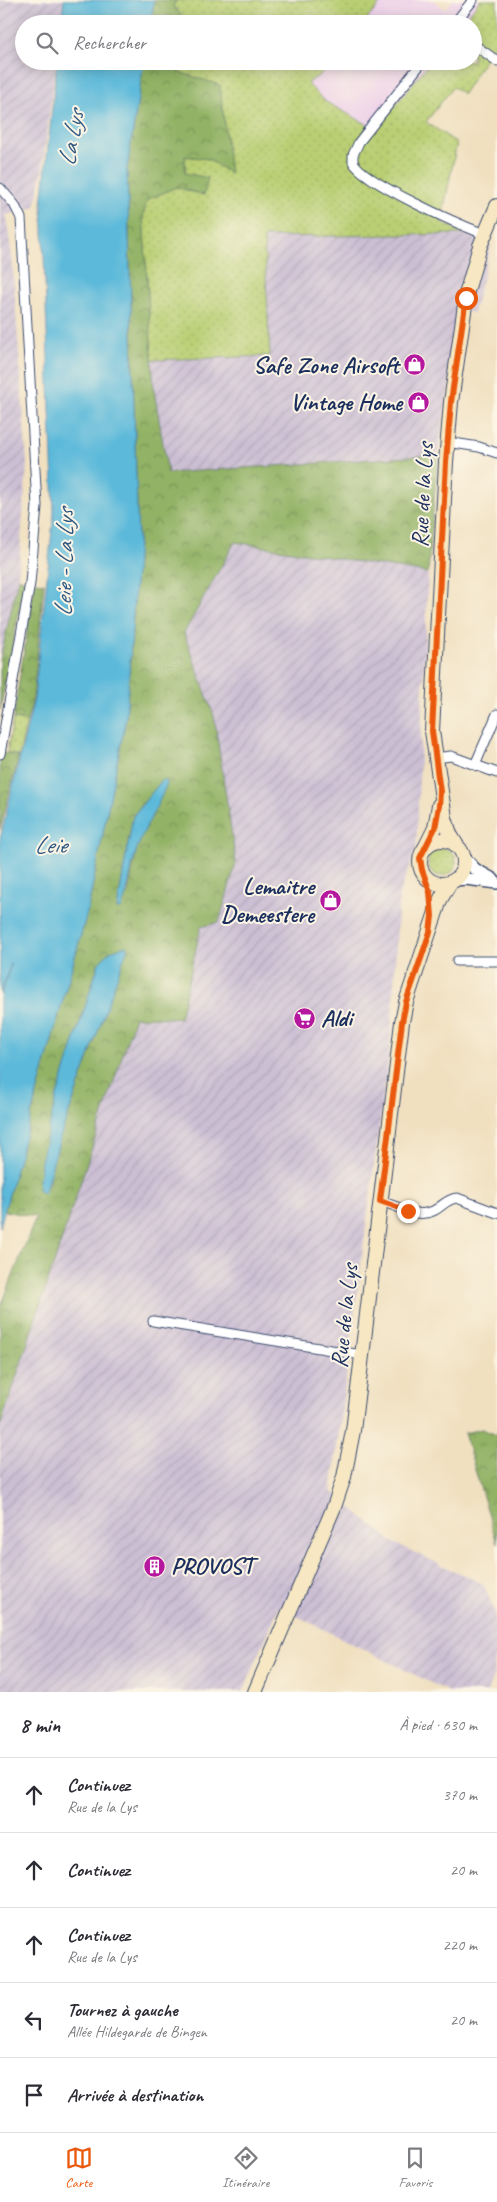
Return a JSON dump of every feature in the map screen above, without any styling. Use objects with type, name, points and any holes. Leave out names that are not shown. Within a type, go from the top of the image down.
[{"type":"main road","name":"Rue de la Lys","points":[[460,851],[447,828],[432,731],[447,442],[467,291],[484,234],[497,206]]},
{"type":"main road","name":"Rue de la Lys","points":[[425,848],[435,828],[440,792]]},
{"type":"main road","points":[[440,840],[450,841],[460,851],[463,870],[452,881],[434,883],[424,875],[420,861],[425,848],[432,842],[440,840]]},
{"type":"main road","name":"Rue de la Lys","points":[[424,875],[432,899],[430,932]]},
{"type":"main road","name":"Rue de la Lys","points":[[255,1692],[341,1487],[350,1451],[402,1022],[406,1002],[443,894],[452,881]]},
{"type":"street","points":[[461,15],[473,0]]},
{"type":"street","points":[[482,50],[497,61]]},
{"type":"street","points":[[416,70],[359,142],[353,155],[353,162],[369,176],[413,203],[484,234]]},
{"type":"street","points":[[0,188],[14,204],[21,218],[37,506],[30,584],[0,754]]},
{"type":"street","points":[[447,442],[497,452]]},
{"type":"street","points":[[475,765],[497,714]]},
{"type":"street","points":[[435,758],[451,756],[497,773]]},
{"type":"street","points":[[460,851],[475,869],[497,882]]},
{"type":"street","points":[[452,881],[466,879],[497,882]]},
{"type":"street","points":[[457,961],[497,961]]},
{"type":"street","points":[[380,1201],[408,1211],[427,1213],[450,1199],[457,1198],[497,1213]]},
{"type":"street","points":[[153,1321],[362,1355]]},
{"type":"shaded area","points":[[0,0],[64,0],[62,15],[15,15],[15,70],[55,70],[42,172],[35,207],[6,215],[12,258],[27,464],[18,578],[0,660]]},
{"type":"shaded area","points":[[383,0],[433,0],[445,9],[453,0],[480,0],[468,15],[370,15]]},
{"type":"shaded area","points":[[324,70],[424,70],[376,129],[326,102],[306,83],[320,75]]},
{"type":"shaded area","points":[[465,234],[491,246],[473,313],[461,310],[438,455],[168,473],[154,390],[152,360],[270,356],[264,237]]},
{"type":"shaded area","points":[[234,542],[428,573],[416,850],[399,894],[391,1037],[331,1491],[394,1543],[483,1584],[495,1612],[497,1638],[493,1679],[488,1692],[449,1692],[279,1607],[243,1692],[0,1692],[0,1427],[135,1017],[180,1018],[201,927],[214,716],[184,633]]},
{"type":"green space","points":[[154,0],[177,0],[173,6],[181,15],[152,15]]},
{"type":"green space","points":[[177,0],[383,0],[370,15],[181,15],[173,6]]},
{"type":"green space","points":[[480,0],[497,0],[497,41],[482,64],[482,15],[468,15]]},
{"type":"green space","points":[[143,70],[179,70],[179,72],[220,85],[230,174],[209,159],[185,156],[185,173],[208,178],[204,195],[176,187],[147,200],[143,216],[154,390],[168,473],[438,455],[428,573],[235,542],[184,633],[214,716],[236,863],[219,922],[201,927],[180,1018],[135,1017],[0,1427],[0,1309],[36,1217],[4,1211],[87,913],[126,718],[138,542],[127,169]],"holes":[[[164,779],[137,847],[128,893],[117,909],[133,816]],[[128,946],[61,1135],[49,1175],[49,1183],[38,1190],[56,1099],[99,963]]]},
{"type":"green space","points":[[178,70],[324,70],[320,75],[307,83],[326,102],[376,129],[424,70],[478,70],[463,94],[453,87],[426,122],[457,143],[441,222],[465,234],[264,237],[270,356],[152,360],[143,216],[147,200],[176,187],[204,195],[185,173],[185,156],[209,159],[230,173]]},
{"type":"green space","points":[[18,578],[25,581],[0,710],[0,660]]},
{"type":"green space","points":[[35,582],[44,583],[33,699],[27,721],[13,719]]},
{"type":"green space","points":[[13,719],[27,721],[19,756],[7,753]]},
{"type":"green space","points":[[0,752],[19,756],[0,830]]},
{"type":"green space","points":[[442,848],[452,852],[456,862],[452,872],[442,876],[432,872],[428,862],[432,852]]},
{"type":"green space","points":[[482,1429],[497,1435],[497,1543],[464,1433]]},
{"type":"water","points":[[64,0],[154,0],[152,15],[62,15]]},
{"type":"water","name":"Leie","points":[[56,70],[143,70],[127,169],[138,542],[126,718],[87,913],[0,1227],[0,998],[11,964],[0,994],[0,839],[34,699],[54,512],[42,204]]},
{"type":"water","points":[[163,779],[167,783],[141,838],[135,854],[124,901],[121,909],[117,909],[133,816]]},
{"type":"water","points":[[128,947],[61,1135],[44,1194],[38,1190],[41,1161],[56,1099],[99,963],[110,951]]},
{"type":"place","name":"Safe Zone Airsoft","points":[[415,365]]},
{"type":"place","name":"Vintage Home","points":[[418,402]]},
{"type":"place","name":"Lemaitre Demeestere","points":[[330,900]]},
{"type":"place","name":"Aldi","points":[[305,1018]]},
{"type":"place","name":"PROVOST","points":[[155,1566]]},
{"type":"route","points":[[408,1211],[380,1201],[402,1022],[406,1002],[430,932],[432,916],[432,899],[420,864],[420,858],[435,828],[439,806],[439,781],[432,731],[446,462],[451,402],[466,298]]},
{"type":"water label","name":"La Lys","points":[[70,138]]},
{"type":"water label","name":"Leie - La Lys","points":[[63,563]]}]
